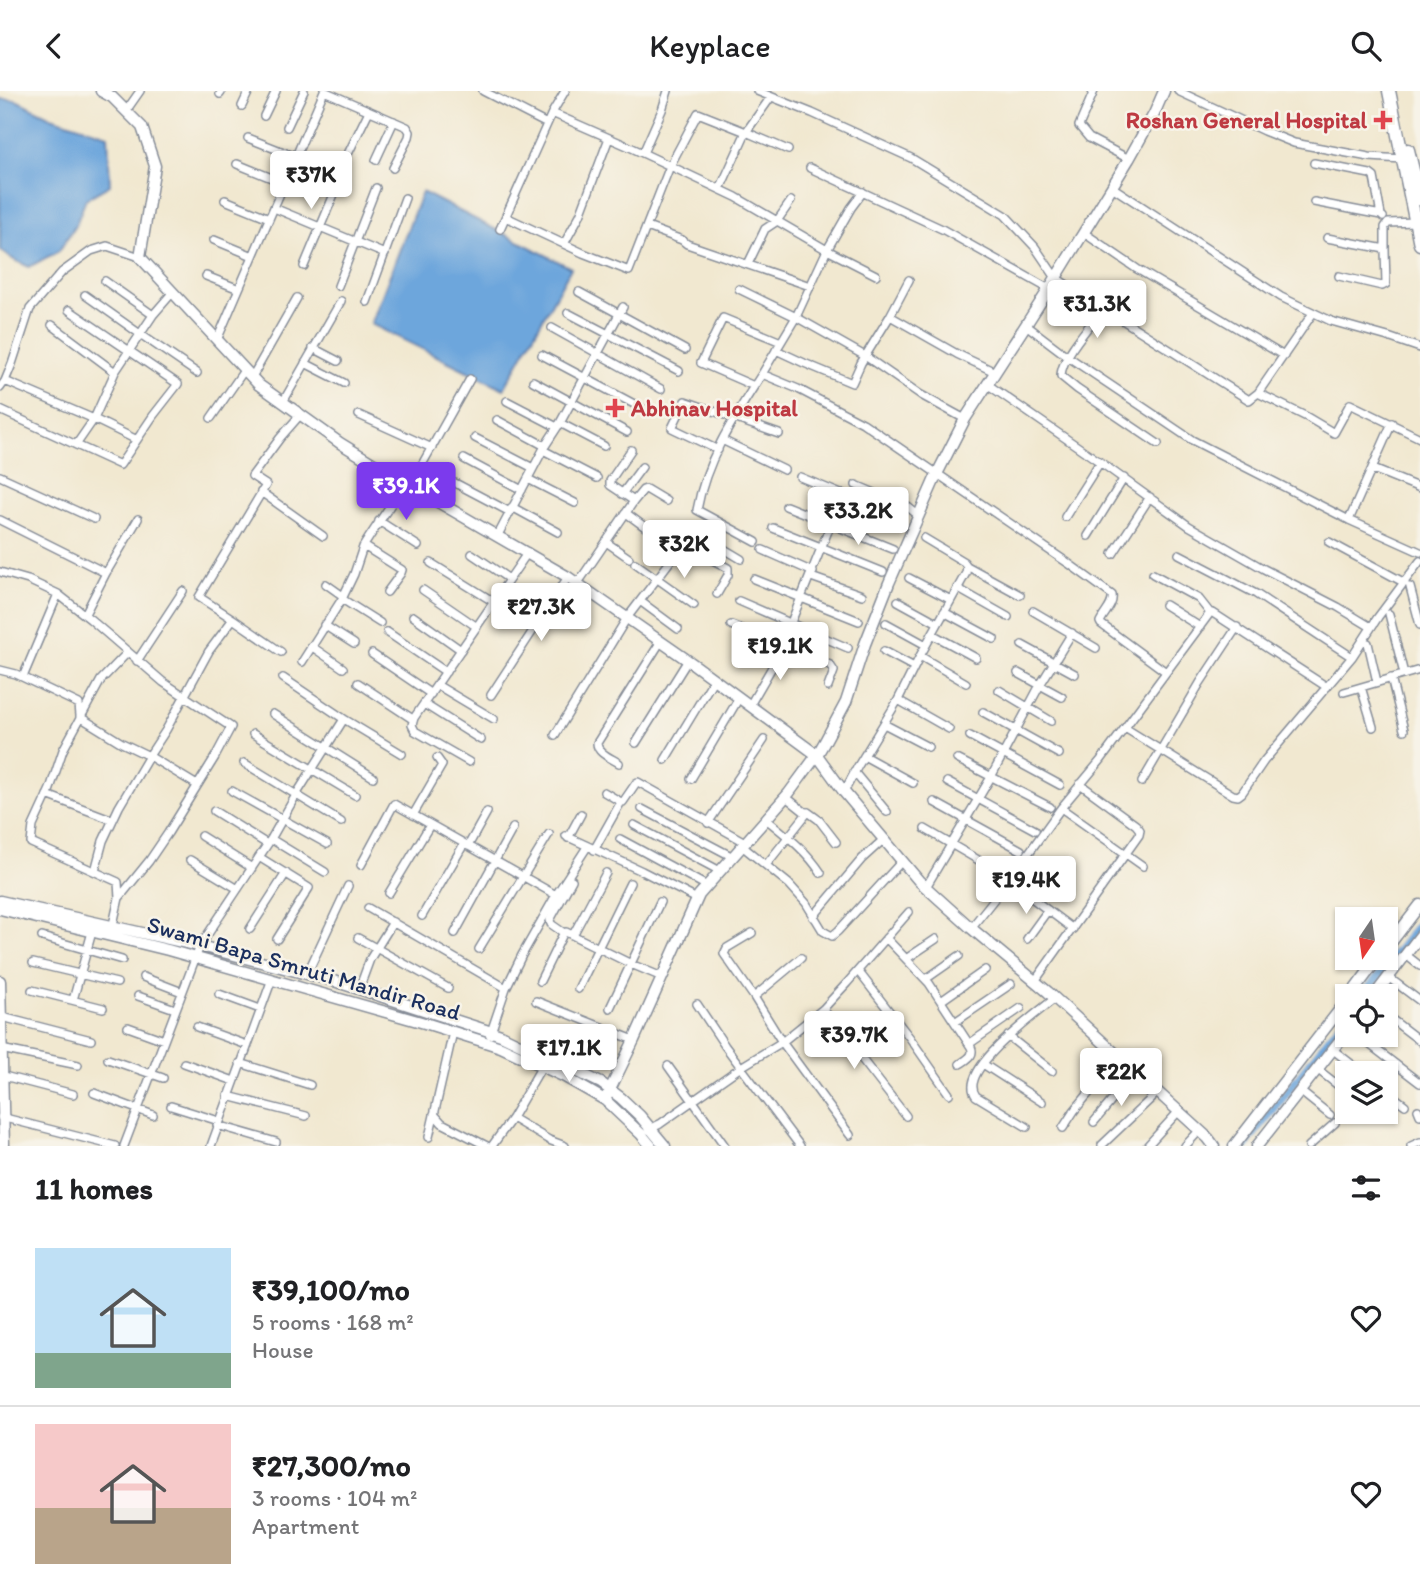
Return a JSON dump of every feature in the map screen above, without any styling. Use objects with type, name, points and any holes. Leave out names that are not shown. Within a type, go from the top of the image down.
[{"type":"main road","points":[[1389,91],[1406,159],[1420,199]]},
{"type":"main road","points":[[1396,91],[1420,244]]},
{"type":"street","points":[[101,91],[112,97],[142,127],[155,166],[140,257]]},
{"type":"street","points":[[126,111],[140,91]]},
{"type":"street","points":[[242,106],[249,91]]},
{"type":"street","points":[[264,116],[276,91]]},
{"type":"street","points":[[287,127],[304,91]]},
{"type":"street","points":[[217,340],[324,91],[407,127],[409,137],[393,168]]},
{"type":"street","points":[[483,91],[547,124]]},
{"type":"street","points":[[500,229],[552,113],[565,91]]},
{"type":"street","points":[[643,153],[668,91]]},
{"type":"street","points":[[757,91],[911,158],[1005,215],[1035,247],[1056,278],[1249,400],[1258,393],[1313,313]]},
{"type":"street","points":[[1094,91],[1079,126],[1089,138],[1129,159]]},
{"type":"street","points":[[608,1095],[697,899],[786,796],[817,755],[846,702],[864,644],[937,474],[965,419],[1129,159],[1164,91]]},
{"type":"street","points":[[1178,91],[1294,143],[1369,157],[1406,159]]},
{"type":"street","points":[[720,189],[746,132],[771,97]]},
{"type":"street","points":[[346,158],[369,111]]},
{"type":"street","points":[[552,113],[720,189],[876,275]]},
{"type":"street","points":[[506,218],[629,271],[670,166],[698,113],[788,150]]},
{"type":"street","points":[[376,160],[394,121]]},
{"type":"street","points":[[248,138],[296,157]]},
{"type":"street","points":[[564,244],[580,215],[609,138]]},
{"type":"street","points":[[1314,163],[1374,177],[1381,215],[1388,223]]},
{"type":"street","points":[[237,164],[284,183]]},
{"type":"street","points":[[810,167],[942,229],[1049,289]]},
{"type":"street","points":[[304,266],[345,168]]},
{"type":"street","points":[[1112,187],[1281,297],[1331,321],[1420,348]]},
{"type":"street","points":[[338,286],[376,188]]},
{"type":"street","points":[[756,542],[697,510],[701,487],[734,418],[796,317],[827,250],[863,192]]},
{"type":"street","points":[[367,302],[405,198]]},
{"type":"street","points":[[225,200],[269,219]]},
{"type":"street","points":[[748,264],[765,229],[777,221],[791,201]]},
{"type":"street","points":[[1314,202],[1381,215]]},
{"type":"street","points":[[274,208],[385,254]]},
{"type":"street","points":[[1388,223],[1418,221]]},
{"type":"street","points":[[1339,276],[1382,286],[1386,284],[1385,227],[1388,223]]},
{"type":"street","points":[[647,227],[687,244],[810,286]]},
{"type":"street","points":[[1084,233],[1137,269],[1284,356]]},
{"type":"street","points":[[1326,239],[1385,249]]},
{"type":"street","points":[[214,240],[253,256]]},
{"type":"street","points":[[0,388],[30,309],[62,272],[91,251],[107,246],[140,257],[259,384],[340,443],[573,580],[817,755],[844,792],[926,887],[1055,998],[1200,1130],[1214,1146]]},
{"type":"street","points":[[206,276],[239,289]]},
{"type":"street","points":[[754,386],[701,363],[723,318],[779,346],[804,363],[852,383],[909,280]]},
{"type":"street","points":[[105,281],[153,315]]},
{"type":"street","points":[[739,289],[865,356],[921,395],[965,419]]},
{"type":"street","points":[[76,445],[94,419],[115,372],[153,315],[173,292]]},
{"type":"street","points":[[579,292],[621,310],[685,350]]},
{"type":"street","points":[[85,295],[197,373]]},
{"type":"street","points":[[211,418],[248,373],[297,298]]},
{"type":"street","points":[[284,402],[341,301]]},
{"type":"street","points":[[1104,307],[1067,356],[1060,371],[1062,378],[1158,444]]},
{"type":"street","points":[[0,410],[120,465],[178,384],[69,310]]},
{"type":"street","points":[[498,535],[621,310]]},
{"type":"street","points":[[568,313],[679,371]]},
{"type":"street","points":[[890,316],[995,372]]},
{"type":"street","points":[[52,325],[115,372]]},
{"type":"street","points":[[1026,325],[1067,356],[1192,440],[1349,520],[1420,552]]},
{"type":"street","points":[[552,328],[661,389]]},
{"type":"street","points":[[313,348],[338,361]]},
{"type":"street","points":[[542,355],[649,412]]},
{"type":"street","points":[[305,363],[344,383]]},
{"type":"street","points":[[762,373],[863,423],[1112,595],[1112,603],[1101,618],[1101,624],[1166,671]]},
{"type":"street","points":[[302,661],[342,598],[364,546],[432,448],[470,379]]},
{"type":"street","points":[[5,380],[137,440]]},
{"type":"street","points":[[533,381],[627,432]]},
{"type":"street","points":[[987,384],[1189,526],[1371,627]]},
{"type":"street","points":[[1258,393],[1334,433],[1350,404],[1420,438]]},
{"type":"street","points":[[507,401],[604,446]]},
{"type":"street","points":[[718,450],[672,428],[685,401],[779,434]]},
{"type":"street","points":[[281,652],[199,597],[266,485],[252,476],[301,414]]},
{"type":"street","points":[[359,415],[432,448]]},
{"type":"street","points":[[497,420],[597,478]]},
{"type":"street","points":[[1349,520],[1392,423]]},
{"type":"street","points":[[475,439],[533,468]]},
{"type":"street","points":[[722,440],[784,470]]},
{"type":"street","points":[[631,450],[610,485],[634,501]]},
{"type":"street","points":[[464,459],[522,490]]},
{"type":"street","points":[[1065,517],[1100,461]]},
{"type":"street","points":[[622,494],[642,467]]},
{"type":"street","points":[[1373,469],[1420,488]]},
{"type":"street","points":[[0,476],[94,519]]},
{"type":"street","points":[[800,477],[900,517]]},
{"type":"street","points":[[1088,536],[1124,478]]},
{"type":"street","points":[[528,479],[575,503]]},
{"type":"street","points":[[455,483],[558,532]]},
{"type":"street","points":[[856,485],[908,507],[919,516]]},
{"type":"street","points":[[491,695],[573,580],[606,542],[643,490],[646,489],[666,501]]},
{"type":"street","points":[[261,492],[323,536]]},
{"type":"street","points":[[750,705],[775,662],[843,494]]},
{"type":"street","points":[[1113,554],[1150,497]]},
{"type":"street","points":[[786,506],[893,549]]},
{"type":"street","points":[[626,513],[649,530]]},
{"type":"street","points":[[85,614],[138,519]]},
{"type":"street","points":[[0,520],[106,573]]},
{"type":"street","points":[[379,521],[418,546]]},
{"type":"street","points":[[773,528],[883,572]]},
{"type":"street","points":[[555,735],[627,618],[691,534],[696,533],[741,559]]},
{"type":"street","points":[[924,538],[967,566],[1020,595]]},
{"type":"street","points":[[606,542],[694,605]]},
{"type":"street","points":[[1329,542],[1408,585],[1420,625]]},
{"type":"street","points":[[683,544],[728,568],[728,575],[718,594]]},
{"type":"street","points":[[364,546],[402,571],[387,592]]},
{"type":"street","points":[[763,550],[862,595]]},
{"type":"street","points":[[469,762],[415,731],[412,725],[414,718],[528,552]]},
{"type":"street","points":[[472,554],[509,579]]},
{"type":"street","points":[[1179,555],[1256,594],[1352,657]]},
{"type":"street","points":[[1125,728],[1237,796],[1352,657],[1371,627],[1408,585],[1420,561]]},
{"type":"street","points":[[431,563],[494,602]]},
{"type":"street","points":[[844,792],[898,700],[966,573],[967,566]]},
{"type":"street","points":[[0,572],[28,580],[58,594],[163,682],[232,727],[184,809],[149,861],[119,898]]},
{"type":"street","points":[[1153,574],[1199,599],[1210,613],[1237,627],[1327,687]]},
{"type":"street","points":[[909,578],[951,600]]},
{"type":"street","points":[[754,579],[859,621]]},
{"type":"street","points":[[326,584],[380,623]]},
{"type":"street","points":[[957,588],[1008,617]]},
{"type":"street","points":[[423,590],[477,627]]},
{"type":"street","points":[[137,661],[183,591]]},
{"type":"street","points":[[23,677],[58,594]]},
{"type":"street","points":[[640,601],[678,629]]},
{"type":"street","points":[[739,601],[848,647]]},
{"type":"street","points":[[898,601],[938,623]]},
{"type":"street","points":[[1165,605],[1200,627]]},
{"type":"street","points":[[1033,611],[1096,648]]},
{"type":"street","points":[[944,612],[994,639]]},
{"type":"street","points":[[971,927],[1009,881],[1060,808],[1125,728],[1210,613]]},
{"type":"street","points":[[1389,614],[1404,674]]},
{"type":"street","points":[[413,616],[461,650]]},
{"type":"street","points":[[95,871],[103,841],[119,807],[209,652],[233,619]]},
{"type":"street","points":[[886,623],[926,645]]},
{"type":"street","points":[[324,625],[354,644]]},
{"type":"street","points":[[731,625],[832,667],[834,671],[828,687]]},
{"type":"street","points":[[1142,782],[1200,683],[1237,627]]},
{"type":"street","points":[[387,632],[446,672]]},
{"type":"street","points":[[926,887],[1072,633]]},
{"type":"street","points":[[932,634],[976,658]]},
{"type":"street","points":[[619,763],[599,751],[597,743],[661,641]]},
{"type":"street","points":[[1368,643],[1377,682]]},
{"type":"street","points":[[1022,645],[1075,674]]},
{"type":"street","points":[[311,646],[343,668]]},
{"type":"street","points":[[884,651],[914,667]]},
{"type":"street","points":[[112,931],[119,898],[118,882],[31,843],[33,826],[63,750],[101,680],[128,652]]},
{"type":"street","points":[[372,654],[431,694]]},
{"type":"street","points":[[920,656],[966,683]]},
{"type":"street","points":[[636,743],[688,660]]},
{"type":"street","points":[[0,670],[23,677],[79,704],[80,717]]},
{"type":"street","points":[[1344,692],[1420,670]]},
{"type":"street","points":[[1018,673],[1062,697]]},
{"type":"street","points":[[283,678],[402,754]]},
{"type":"street","points":[[1391,678],[1404,730]]},
{"type":"street","points":[[665,760],[714,679]]},
{"type":"street","points":[[358,683],[414,718]]},
{"type":"street","points":[[437,685],[494,719]]},
{"type":"street","points":[[1361,687],[1373,727]]},
{"type":"street","points":[[999,690],[1051,721]]},
{"type":"street","points":[[691,779],[739,698]]},
{"type":"street","points":[[898,700],[949,729]]},
{"type":"street","points":[[425,704],[481,740]]},
{"type":"street","points":[[983,712],[1059,754]]},
{"type":"street","points":[[273,714],[373,777]]},
{"type":"street","points":[[80,717],[197,785]]},
{"type":"street","points":[[124,1146],[201,946],[344,719]]},
{"type":"street","points":[[884,724],[928,747]]},
{"type":"street","points":[[253,734],[355,795]]},
{"type":"street","points":[[970,736],[1060,785]]},
{"type":"street","points":[[708,823],[764,740]]},
{"type":"street","points":[[863,756],[913,783]]},
{"type":"street","points":[[413,815],[442,765],[437,758]]},
{"type":"street","points":[[957,759],[1049,807]]},
{"type":"street","points":[[244,763],[341,822]]},
{"type":"street","points":[[854,772],[887,812]]},
{"type":"street","points":[[490,1037],[506,988],[556,895],[636,783],[639,782],[744,844],[789,884],[828,935],[834,935],[902,861]]},
{"type":"street","points":[[947,782],[1035,830]]},
{"type":"street","points":[[1035,981],[1139,835],[1140,830],[1136,825],[1080,784]]},
{"type":"street","points":[[232,791],[327,844]]},
{"type":"street","points":[[604,792],[621,802]]},
{"type":"street","points":[[47,795],[113,820]]},
{"type":"street","points":[[786,796],[819,820],[836,842]]},
{"type":"street","points":[[934,802],[1021,850]]},
{"type":"street","points":[[361,865],[394,804],[556,895]]},
{"type":"street","points":[[1060,808],[1143,866]]},
{"type":"street","points":[[642,810],[733,857]]},
{"type":"street","points":[[214,811],[325,872]]},
{"type":"street","points":[[422,916],[487,812]]},
{"type":"street","points":[[766,865],[806,813]]},
{"type":"street","points":[[581,814],[567,837],[697,899]]},
{"type":"street","points":[[766,820],[811,857],[821,873]]},
{"type":"street","points":[[389,893],[430,825]]},
{"type":"street","points":[[634,825],[720,871]]},
{"type":"street","points":[[455,933],[513,828]]},
{"type":"street","points":[[925,829],[992,868]]},
{"type":"street","points":[[479,949],[549,834]]},
{"type":"street","points":[[201,836],[251,868]]},
{"type":"street","points":[[620,839],[707,886]]},
{"type":"street","points":[[813,917],[862,859],[884,839]]},
{"type":"street","points":[[259,857],[309,888],[277,939]]},
{"type":"street","points":[[190,860],[238,889]]},
{"type":"street","points":[[250,929],[286,873]]},
{"type":"street","points":[[573,935],[606,873]]},
{"type":"street","points":[[572,880],[550,920],[551,924],[564,933],[662,977]]},
{"type":"street","points":[[1009,881],[1073,929]]},
{"type":"street","points":[[578,989],[630,883]]},
{"type":"street","points":[[307,974],[348,886]]},
{"type":"street","points":[[0,901],[112,931],[201,946],[359,989],[544,1055],[601,1083],[608,1095]]},
{"type":"street","points":[[610,1008],[660,902]]},
{"type":"street","points":[[1398,933],[1420,905]]},
{"type":"street","points":[[368,908],[506,988]]},
{"type":"street","name":"Swami Bapa Smruti Mandir Road","points":[[0,909],[92,932],[112,931],[195,958],[453,1032],[490,1037],[501,1047],[608,1095],[645,1139],[665,1146]]},
{"type":"street","points":[[1027,939],[1048,910]]},
{"type":"street","points":[[645,1139],[741,1067],[782,1042],[823,1009],[909,912]]},
{"type":"street","points":[[359,989],[370,959],[393,922]]},
{"type":"street","points":[[73,1000],[92,932]]},
{"type":"street","points":[[540,981],[564,933]]},
{"type":"street","points":[[752,933],[727,949],[724,954],[782,1042],[850,1135]]},
{"type":"street","points":[[1383,984],[1420,936]]},
{"type":"street","points":[[42,937],[122,960]]},
{"type":"street","points":[[358,938],[448,988]]},
{"type":"street","points":[[886,938],[926,979],[969,1044],[972,1056],[960,1064]]},
{"type":"street","points":[[906,960],[936,939]]},
{"type":"street","points":[[1406,955],[1420,966]]},
{"type":"street","points":[[926,979],[959,956]]},
{"type":"street","points":[[754,997],[801,958]]},
{"type":"street","points":[[33,963],[117,983]]},
{"type":"street","points":[[941,1001],[985,970]]},
{"type":"street","points":[[858,971],[949,1094]]},
{"type":"street","points":[[143,977],[182,992]]},
{"type":"street","points":[[1388,977],[1420,1002]]},
{"type":"street","points":[[211,1146],[272,979]]},
{"type":"street","points":[[0,981],[1,1117],[4,1146]]},
{"type":"street","points":[[955,1022],[1011,984]]},
{"type":"street","points":[[32,990],[103,1008]]},
{"type":"street","points":[[219,995],[260,1010]]},
{"type":"street","points":[[138,996],[175,1009]]},
{"type":"street","points":[[1027,1127],[976,1096],[972,1091],[972,1084],[983,1064],[1009,1036],[1055,998]]},
{"type":"street","points":[[536,1001],[634,1040]]},
{"type":"street","points":[[697,1004],[800,1146]]},
{"type":"street","points":[[969,1044],[1021,1008]]},
{"type":"street","points":[[823,1009],[906,1116]]},
{"type":"street","points":[[2,1017],[91,1040]]},
{"type":"street","points":[[1234,1146],[1335,1017]]},
{"type":"street","points":[[1398,1024],[1420,1041]]},
{"type":"street","points":[[128,1027],[164,1039]]},
{"type":"street","points":[[197,1027],[247,1045]]},
{"type":"street","points":[[429,1137],[453,1032]]},
{"type":"street","points":[[1009,1036],[1052,1071]]},
{"type":"street","points":[[1257,1146],[1335,1045]]},
{"type":"street","points":[[1373,1047],[1420,1083]]},
{"type":"street","points":[[1,1049],[78,1065]]},
{"type":"street","points":[[1332,1049],[1348,1061]]},
{"type":"street","points":[[1063,1128],[1119,1056]]},
{"type":"street","points":[[108,1059],[163,1078]]},
{"type":"street","points":[[184,1063],[233,1081]]},
{"type":"street","points":[[240,1063],[310,1085]]},
{"type":"street","points":[[983,1064],[1042,1102]]},
{"type":"street","points":[[492,1146],[512,1118],[542,1066]]},
{"type":"street","points":[[668,1066],[725,1146]]},
{"type":"street","points":[[1317,1069],[1335,1083]]},
{"type":"street","points":[[1094,1122],[1136,1072]]},
{"type":"street","points":[[1,1075],[73,1094]]},
{"type":"street","points":[[1300,1091],[1330,1115]]},
{"type":"street","points":[[1102,1145],[1158,1092]]},
{"type":"street","points":[[93,1093],[153,1115]]},
{"type":"street","points":[[228,1096],[306,1117]]},
{"type":"street","points":[[1398,1100],[1405,1105]]},
{"type":"street","points":[[171,1106],[276,1142]]},
{"type":"street","points":[[1147,1146],[1179,1111]]},
{"type":"street","points":[[435,1114],[442,1123],[486,1146]]},
{"type":"street","points":[[1,1117],[97,1144],[115,1146]]},
{"type":"street","points":[[512,1118],[549,1140],[565,1146]]},
{"type":"street","points":[[1309,1146],[1335,1123]]},
{"type":"street","points":[[1185,1146],[1200,1130]]},
{"type":"street","points":[[1411,1146],[1420,1142]]},
{"type":"water","points":[[0,99],[16,100],[51,117],[108,135],[110,185],[86,199],[76,224],[59,251],[29,267],[0,250]]},
{"type":"water","points":[[422,192],[571,268],[504,389],[371,324]]},
{"type":"waterway","points":[[1372,984],[1420,923]]},
{"type":"waterway","points":[[1244,1146],[1335,1031]]},
{"type":"place","name":"Roshan General Hospital","points":[[1383,120]]},
{"type":"place","name":"Abhinav Hospital","points":[[615,408]]}]
